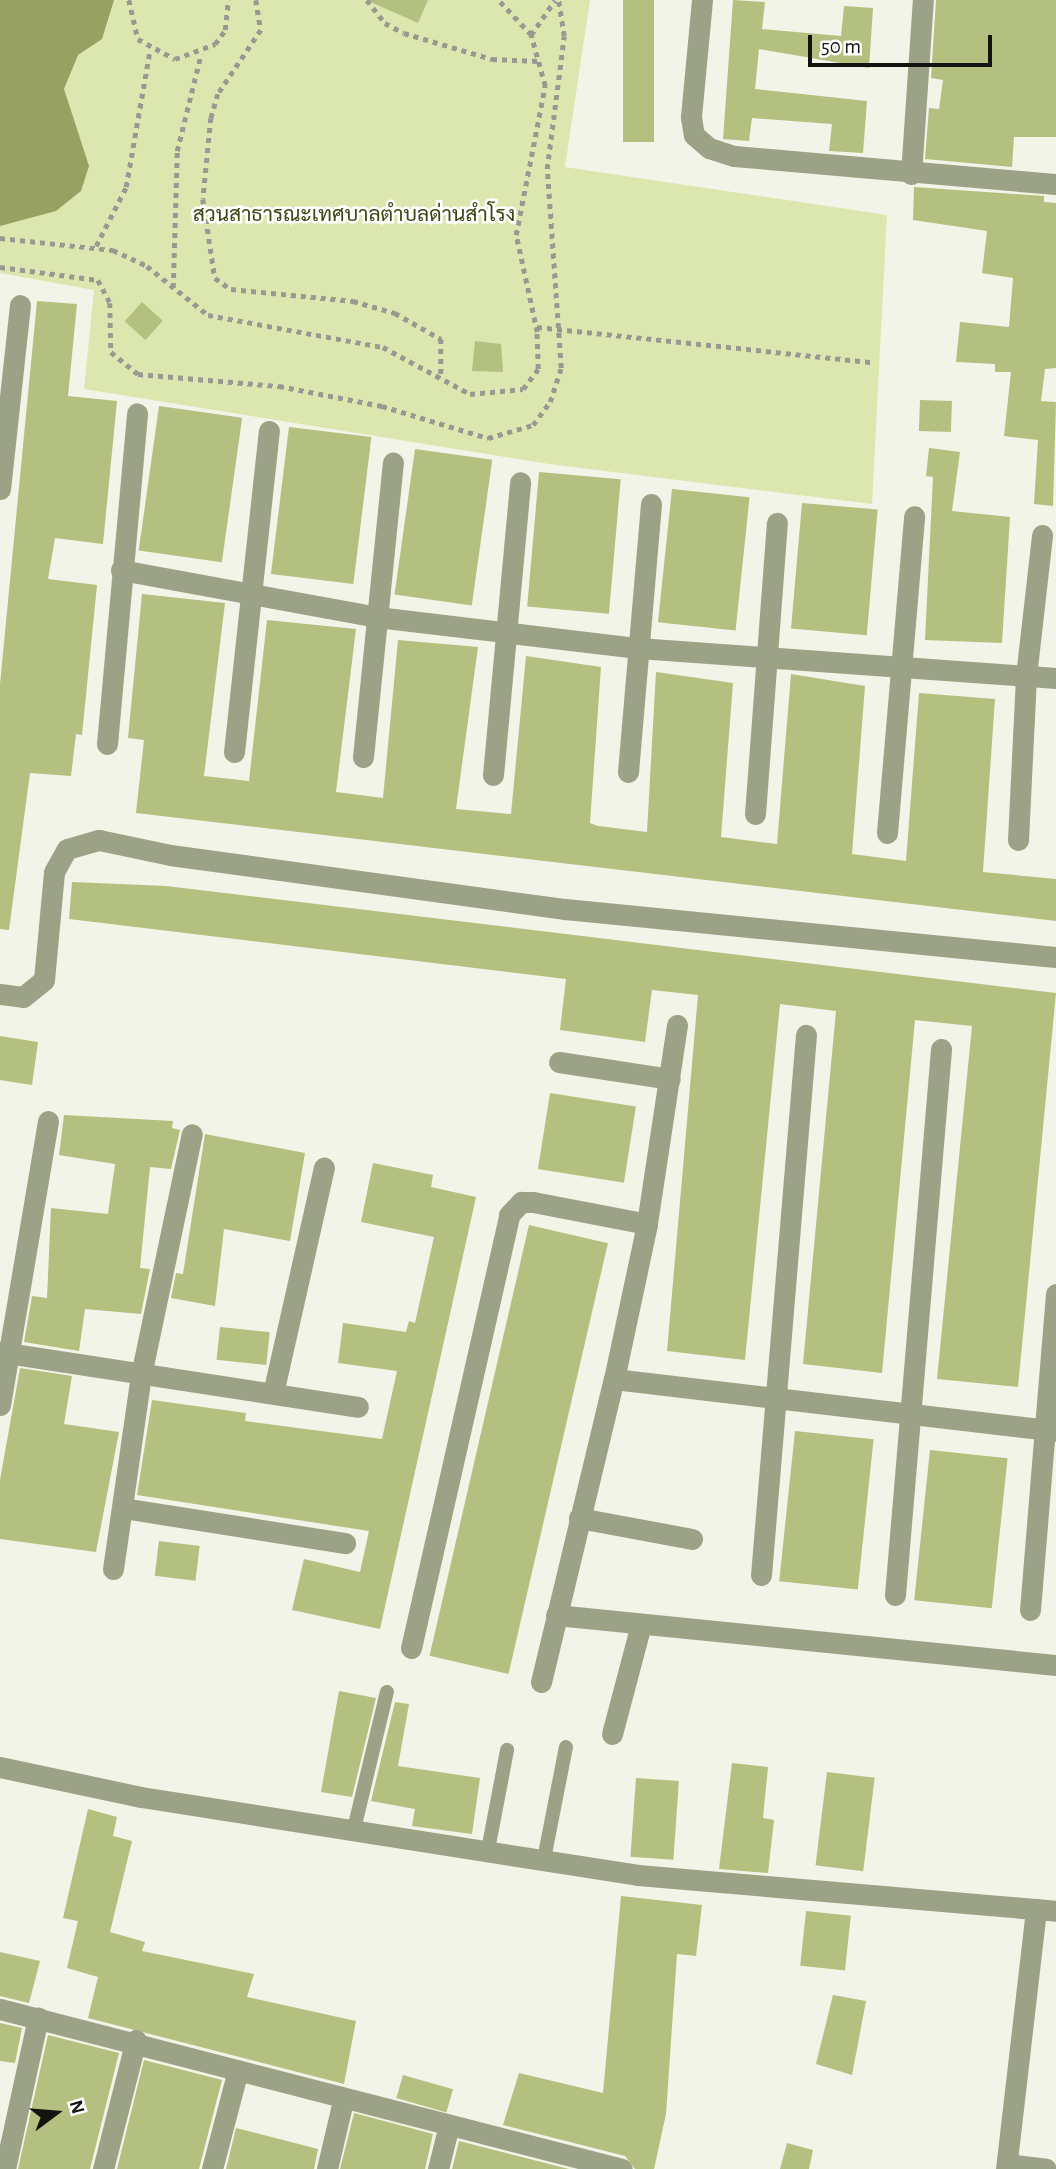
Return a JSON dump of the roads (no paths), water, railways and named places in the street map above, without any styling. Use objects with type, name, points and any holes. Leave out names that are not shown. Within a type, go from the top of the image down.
[{"type":"street","points":[[702,0],[691,117],[694,135],[709,148],[734,156],[911,174],[1056,184]]},
{"type":"street","points":[[911,174],[923,0]]},
{"type":"street","points":[[0,489],[20,305]]},
{"type":"street","points":[[107,744],[137,413]]},
{"type":"street","points":[[234,752],[269,431]]},
{"type":"street","points":[[363,757],[393,463]]},
{"type":"street","points":[[493,775],[520,482]]},
{"type":"street","points":[[628,772],[651,504]]},
{"type":"street","points":[[887,834],[914,516]]},
{"type":"street","points":[[755,814],[771,657],[777,523]]},
{"type":"street","points":[[1018,840],[1026,676],[1042,535]]},
{"type":"street","points":[[121,570],[377,617],[506,630],[638,648],[903,664],[1056,678]]},
{"type":"street","points":[[0,994],[23,997],[44,980],[54,872],[67,849],[100,840],[565,909],[1056,957]]},
{"type":"street","points":[[541,1682],[614,1379],[647,1224],[677,1025]]},
{"type":"street","points":[[761,1575],[806,1035]]},
{"type":"street","points":[[895,1595],[941,1049]]},
{"type":"street","points":[[559,1062],[670,1079]]},
{"type":"street","points":[[0,1405],[6,1353],[48,1121]]},
{"type":"street","points":[[114,1569],[141,1375],[192,1134]]},
{"type":"street","points":[[274,1389],[324,1168]]},
{"type":"street","points":[[411,1648],[509,1215],[521,1202],[533,1202],[647,1224]]},
{"type":"street","points":[[1030,1610],[1050,1430],[1056,1294]]},
{"type":"street","points":[[6,1353],[141,1375],[274,1389],[358,1407]]},
{"type":"street","points":[[614,1379],[1050,1430]]},
{"type":"street","points":[[123,1508],[345,1543]]},
{"type":"street","points":[[579,1518],[692,1539]]},
{"type":"street","points":[[556,1615],[1056,1665]]},
{"type":"street","points":[[612,1734],[641,1624]]},
{"type":"street","points":[[0,1767],[141,1797],[638,1875],[1046,1910],[1006,2167],[1046,2169]]},
{"type":"street","points":[[0,2009],[136,2040],[343,2101],[622,2169]]},
{"type":"street","points":[[5,2169],[38,2018]]},
{"type":"street","points":[[103,2169],[136,2040]]},
{"type":"street","points":[[212,2169],[238,2070]]},
{"type":"street","points":[[327,2169],[343,2101]]},
{"type":"street","points":[[438,2169],[449,2125]]},
{"type":"lane","points":[[354,1829],[387,1692]]},
{"type":"lane","points":[[544,1859],[566,1747]]},
{"type":"lane","points":[[488,1850],[508,1750]]},
{"type":"park label","name":"สวนสาธารณะเทศบาลตำบลด่านสำโรง","points":[[354,215]]}]
